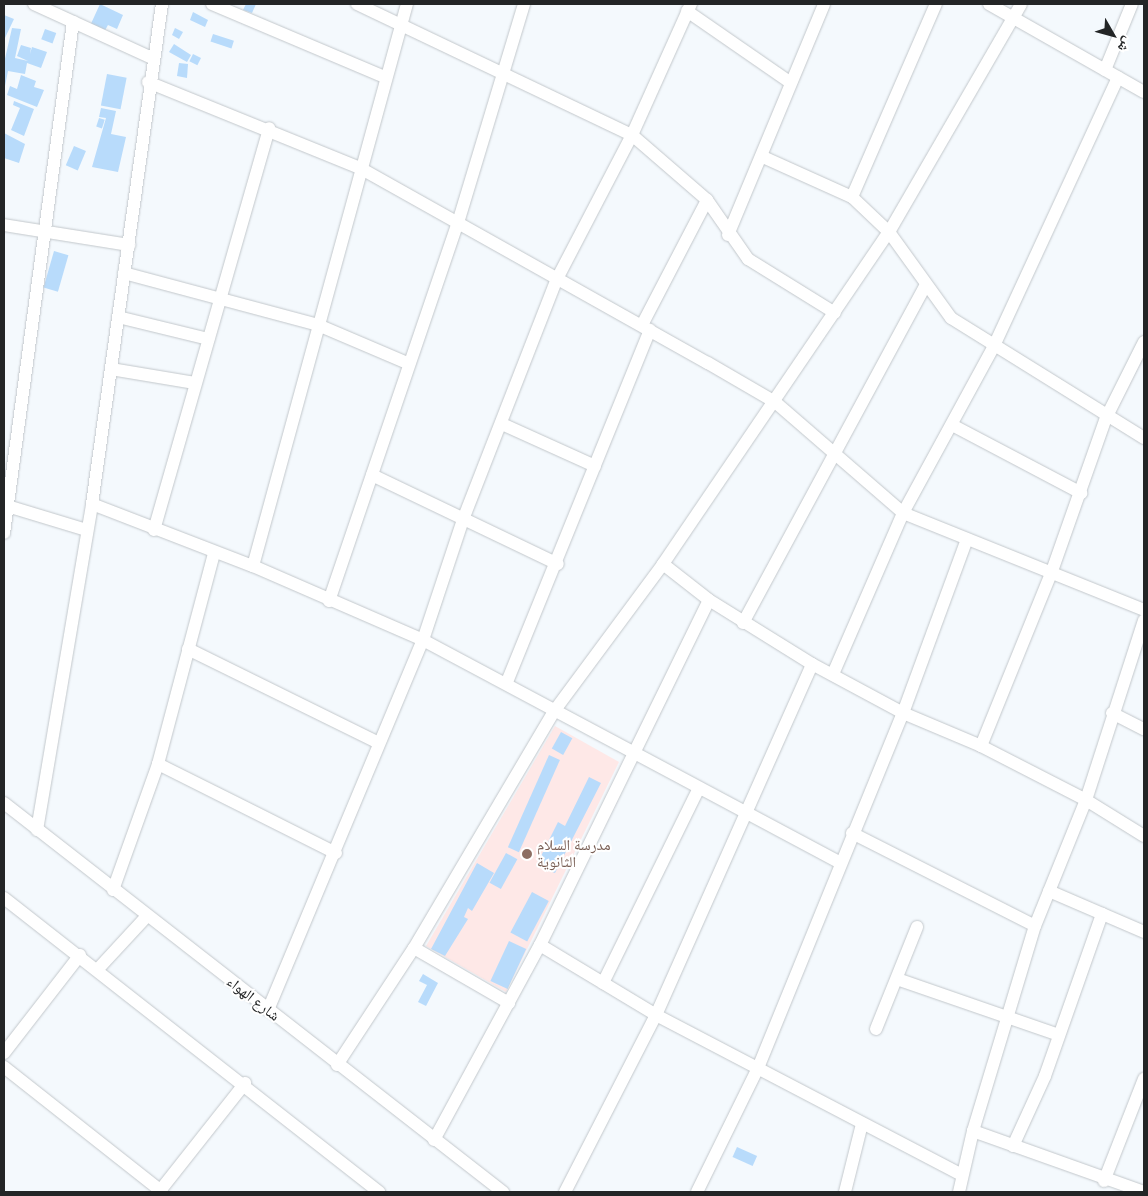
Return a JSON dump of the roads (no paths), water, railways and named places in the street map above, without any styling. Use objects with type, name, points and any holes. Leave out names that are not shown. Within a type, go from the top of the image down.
[{"type":"street","points":[[34,4],[152,58]]},
{"type":"street","points":[[37,830],[92,504],[128,245],[148,82],[162,4]]},
{"type":"street","points":[[212,4],[385,77]]},
{"type":"street","points":[[358,4],[400,26],[502,72],[632,135],[707,200],[728,235],[748,259],[835,313]]},
{"type":"street","points":[[253,566],[360,168],[407,4]]},
{"type":"street","points":[[328,601],[372,475],[407,363],[457,226],[524,4]]},
{"type":"street","points":[[728,235],[763,157],[824,4]]},
{"type":"street","points":[[852,197],[936,4]]},
{"type":"street","points":[[989,4],[1144,92]]},
{"type":"street","points":[[338,1065],[414,948],[555,710],[663,564],[889,232],[1021,4]]},
{"type":"street","points":[[1105,70],[1132,4]]},
{"type":"street","points":[[268,1010],[336,853],[422,640],[464,517],[502,424],[557,279],[632,135],[689,8],[791,83]]},
{"type":"street","points":[[4,533],[6,505],[42,233],[73,22]]},
{"type":"street","points":[[833,674],[903,513],[954,426],[993,348],[1118,78]]},
{"type":"street","points":[[148,82],[269,128],[360,168],[457,226],[646,328],[775,402],[834,458],[903,513],[1052,571],[1144,610]]},
{"type":"street","points":[[154,530],[269,128]]},
{"type":"street","points":[[763,157],[852,197],[889,232],[924,288],[951,318],[993,348],[1106,418],[1144,438]]},
{"type":"street","points":[[507,682],[558,564],[646,328],[707,200]]},
{"type":"street","points":[[4,225],[42,233],[128,245]]},
{"type":"street","points":[[124,273],[318,324],[407,363]]},
{"type":"street","points":[[743,623],[834,458],[924,288]]},
{"type":"street","points":[[118,317],[208,339]]},
{"type":"street","points":[[981,746],[1052,571],[1106,418],[1144,342]]},
{"type":"street","points":[[111,369],[195,383]]},
{"type":"street","points":[[502,424],[596,466]]},
{"type":"street","points":[[954,426],[1081,493]]},
{"type":"street","points":[[372,475],[464,517],[558,564]]},
{"type":"street","points":[[92,504],[154,530],[253,566],[328,601],[422,640],[507,682],[748,816],[839,862]]},
{"type":"street","points":[[6,505],[87,530]]},
{"type":"street","points":[[697,1192],[758,1068],[839,862],[902,713],[967,539]]},
{"type":"street","points":[[113,890],[158,764],[214,553]]},
{"type":"street","points":[[663,564],[709,600],[743,623],[812,664],[902,713],[981,746],[1086,800],[1144,836]]},
{"type":"street","points":[[434,1140],[540,945],[637,754],[709,600]]},
{"type":"street","points":[[959,1192],[973,1131],[1035,926],[1086,800],[1112,713],[1144,620]]},
{"type":"street","points":[[188,649],[379,744]]},
{"type":"street","points":[[565,1192],[656,1015],[748,816],[812,664]]},
{"type":"street","points":[[1112,713],[1144,728]]},
{"type":"street","points":[[158,764],[336,853]]},
{"type":"street","points":[[602,983],[699,788]]},
{"type":"street","name":"شارع الهواء","points":[[4,803],[502,1192]]},
{"type":"street","points":[[852,833],[1035,926]]},
{"type":"street","points":[[1049,891],[1144,932]]},
{"type":"street","points":[[4,898],[245,1083],[379,1192]]},
{"type":"street","points":[[1012,1146],[1059,1035],[1102,914]]},
{"type":"street","points":[[98,969],[147,916]]},
{"type":"street","points":[[876,1029],[917,927]]},
{"type":"street","points":[[540,945],[656,1015],[962,1175]]},
{"type":"street","points":[[414,948],[509,1003]]},
{"type":"street","points":[[4,1053],[80,955]]},
{"type":"street","points":[[897,979],[1007,1020],[1059,1035]]},
{"type":"street","points":[[4,1067],[160,1192],[245,1083]]},
{"type":"street","points":[[1111,1186],[1144,1078]]},
{"type":"street","points":[[845,1192],[862,1124]]},
{"type":"street","points":[[973,1131],[1111,1186],[1144,1192]]},
{"type":"place","name":"مدرسة السلام الثانوية","points":[[527,854]]}]
